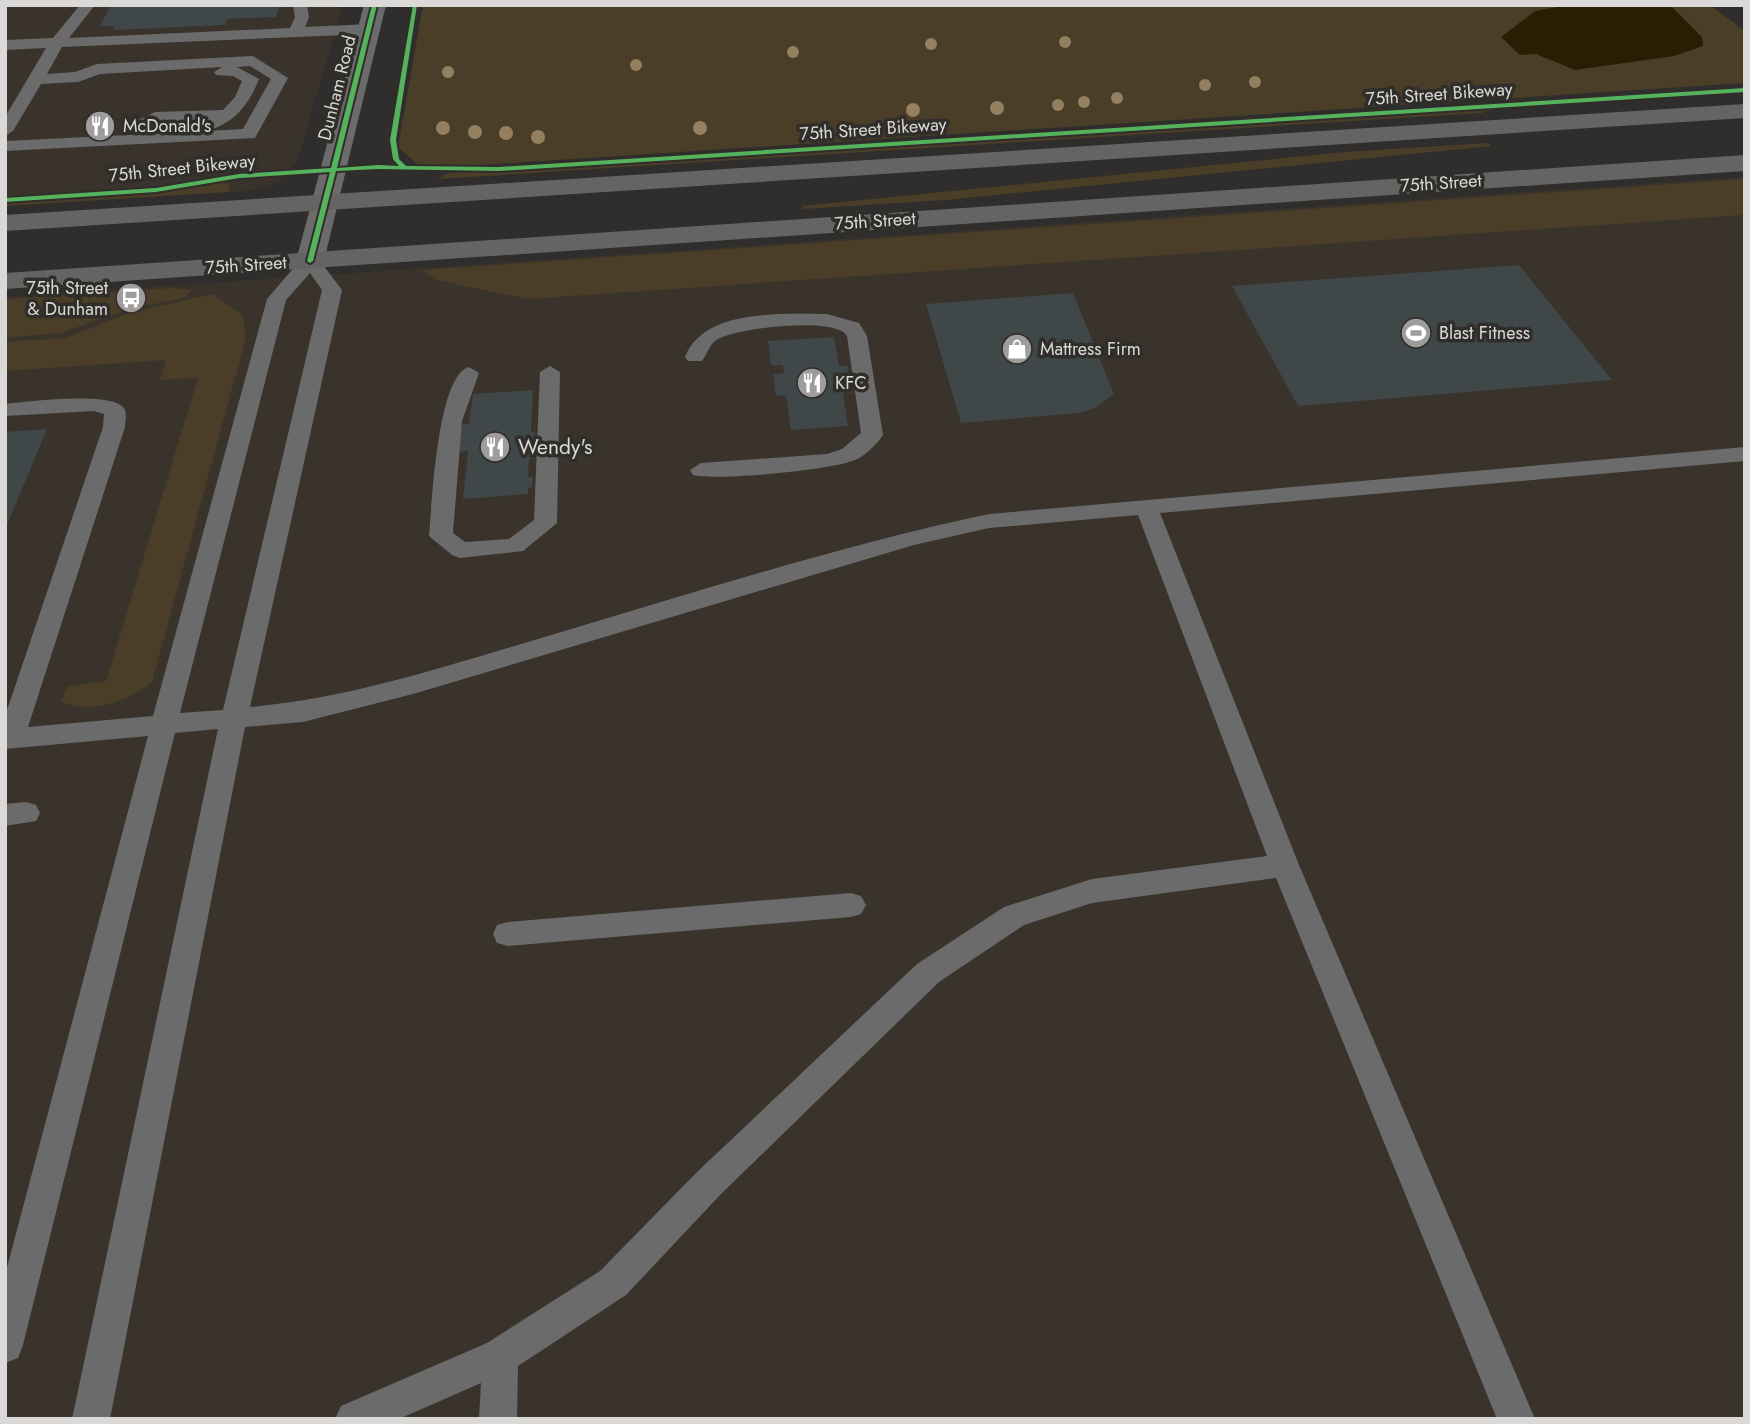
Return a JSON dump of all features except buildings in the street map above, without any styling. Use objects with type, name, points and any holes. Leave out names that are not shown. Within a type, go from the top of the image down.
[{"type":"main road","points":[[5,223],[1745,111]]},
{"type":"main road","name":"75th Street","points":[[5,281],[1745,163]]},
{"type":"street","name":"Dunham Road","points":[[310,261],[372,17]]},
{"type":"lane","points":[[5,131],[57,43],[89,5]]},
{"type":"lane","points":[[296,32],[302,17],[300,5]]},
{"type":"lane","points":[[5,45],[296,32],[372,17]]},
{"type":"lane","points":[[5,146],[249,134],[280,79],[253,61],[97,69],[78,77]]},
{"type":"lane","points":[[36,79],[236,71],[251,79],[247,93],[231,113],[155,117],[130,128],[98,129],[73,142]]},
{"type":"lane","points":[[5,1345],[164,724],[277,299],[310,261],[332,290],[234,718],[91,1419]]},
{"type":"lane","points":[[695,357],[700,344],[713,333],[732,327],[839,321],[852,327],[857,336],[872,435],[850,454],[830,461],[701,470]]},
{"type":"lane","points":[[469,373],[451,421],[441,536],[460,550],[515,546],[545,523],[550,372]]},
{"type":"lane","points":[[5,410],[96,404],[115,411],[114,427],[8,739],[303,712],[369,697],[911,538],[989,521],[1745,454]]},
{"type":"lane","points":[[1146,507],[1285,865],[1516,1419]]},
{"type":"lane","points":[[354,1419],[500,1356],[612,1283],[709,1183],[928,973],[1014,916],[1092,891],[1285,865]]},
{"type":"lane","points":[[508,933],[851,905]]},
{"type":"lane","points":[[498,1419],[500,1356]]},
{"type":"shaded area","points":[[5,5],[343,5],[297,162],[279,182],[248,191],[5,205]]},
{"type":"shaded area","points":[[423,5],[1710,5],[1745,31],[1745,83],[464,166],[417,164],[398,147]]},
{"type":"shaded area","points":[[1568,5],[1670,5],[1702,37],[1703,46],[1674,56],[1575,70],[1536,54],[1520,55],[1501,37],[1535,11]]},
{"type":"shaded area","points":[[1497,109],[1481,113],[438,179],[448,173]]},
{"type":"shaded area","points":[[1488,143],[1491,146],[946,200],[803,209],[802,206],[1345,152]]},
{"type":"shaded area","points":[[1745,177],[1745,1419],[5,1419],[5,297]]},
{"type":"shaded area","points":[[1745,179],[1745,215],[528,299],[436,280],[422,270]]},
{"type":"shaded area","points":[[223,181],[230,184],[228,192],[5,206],[5,203],[163,193]]},
{"type":"shaded area","points":[[172,288],[193,290],[183,298],[129,309],[61,333],[5,338],[5,299]]},
{"type":"shaded area","points":[[212,294],[243,315],[246,338],[152,682],[132,695],[108,704],[96,707],[72,705],[61,701],[67,687],[106,681],[198,378],[160,380],[166,360],[5,371],[5,342],[65,338],[129,313]]},
{"type":"cycle path","points":[[310,261],[375,5]]},
{"type":"cycle path","points":[[403,166],[396,159],[393,140],[415,5]]},
{"type":"cycle path","name":"75th Street Bikeway","points":[[5,200],[156,190],[239,176],[378,167],[499,169],[1745,90]]},
{"type":"place","name":"McDonald's","points":[[100,126]]},
{"type":"place","name":"75th Street & Dunham","points":[[131,298]]},
{"type":"place","name":"Blast Fitness","points":[[1416,333]]},
{"type":"place","name":"Mattress Firm","points":[[1017,349]]},
{"type":"place","name":"KFC","points":[[812,383]]},
{"type":"place","name":"Wendy's","points":[[495,447]]}]
